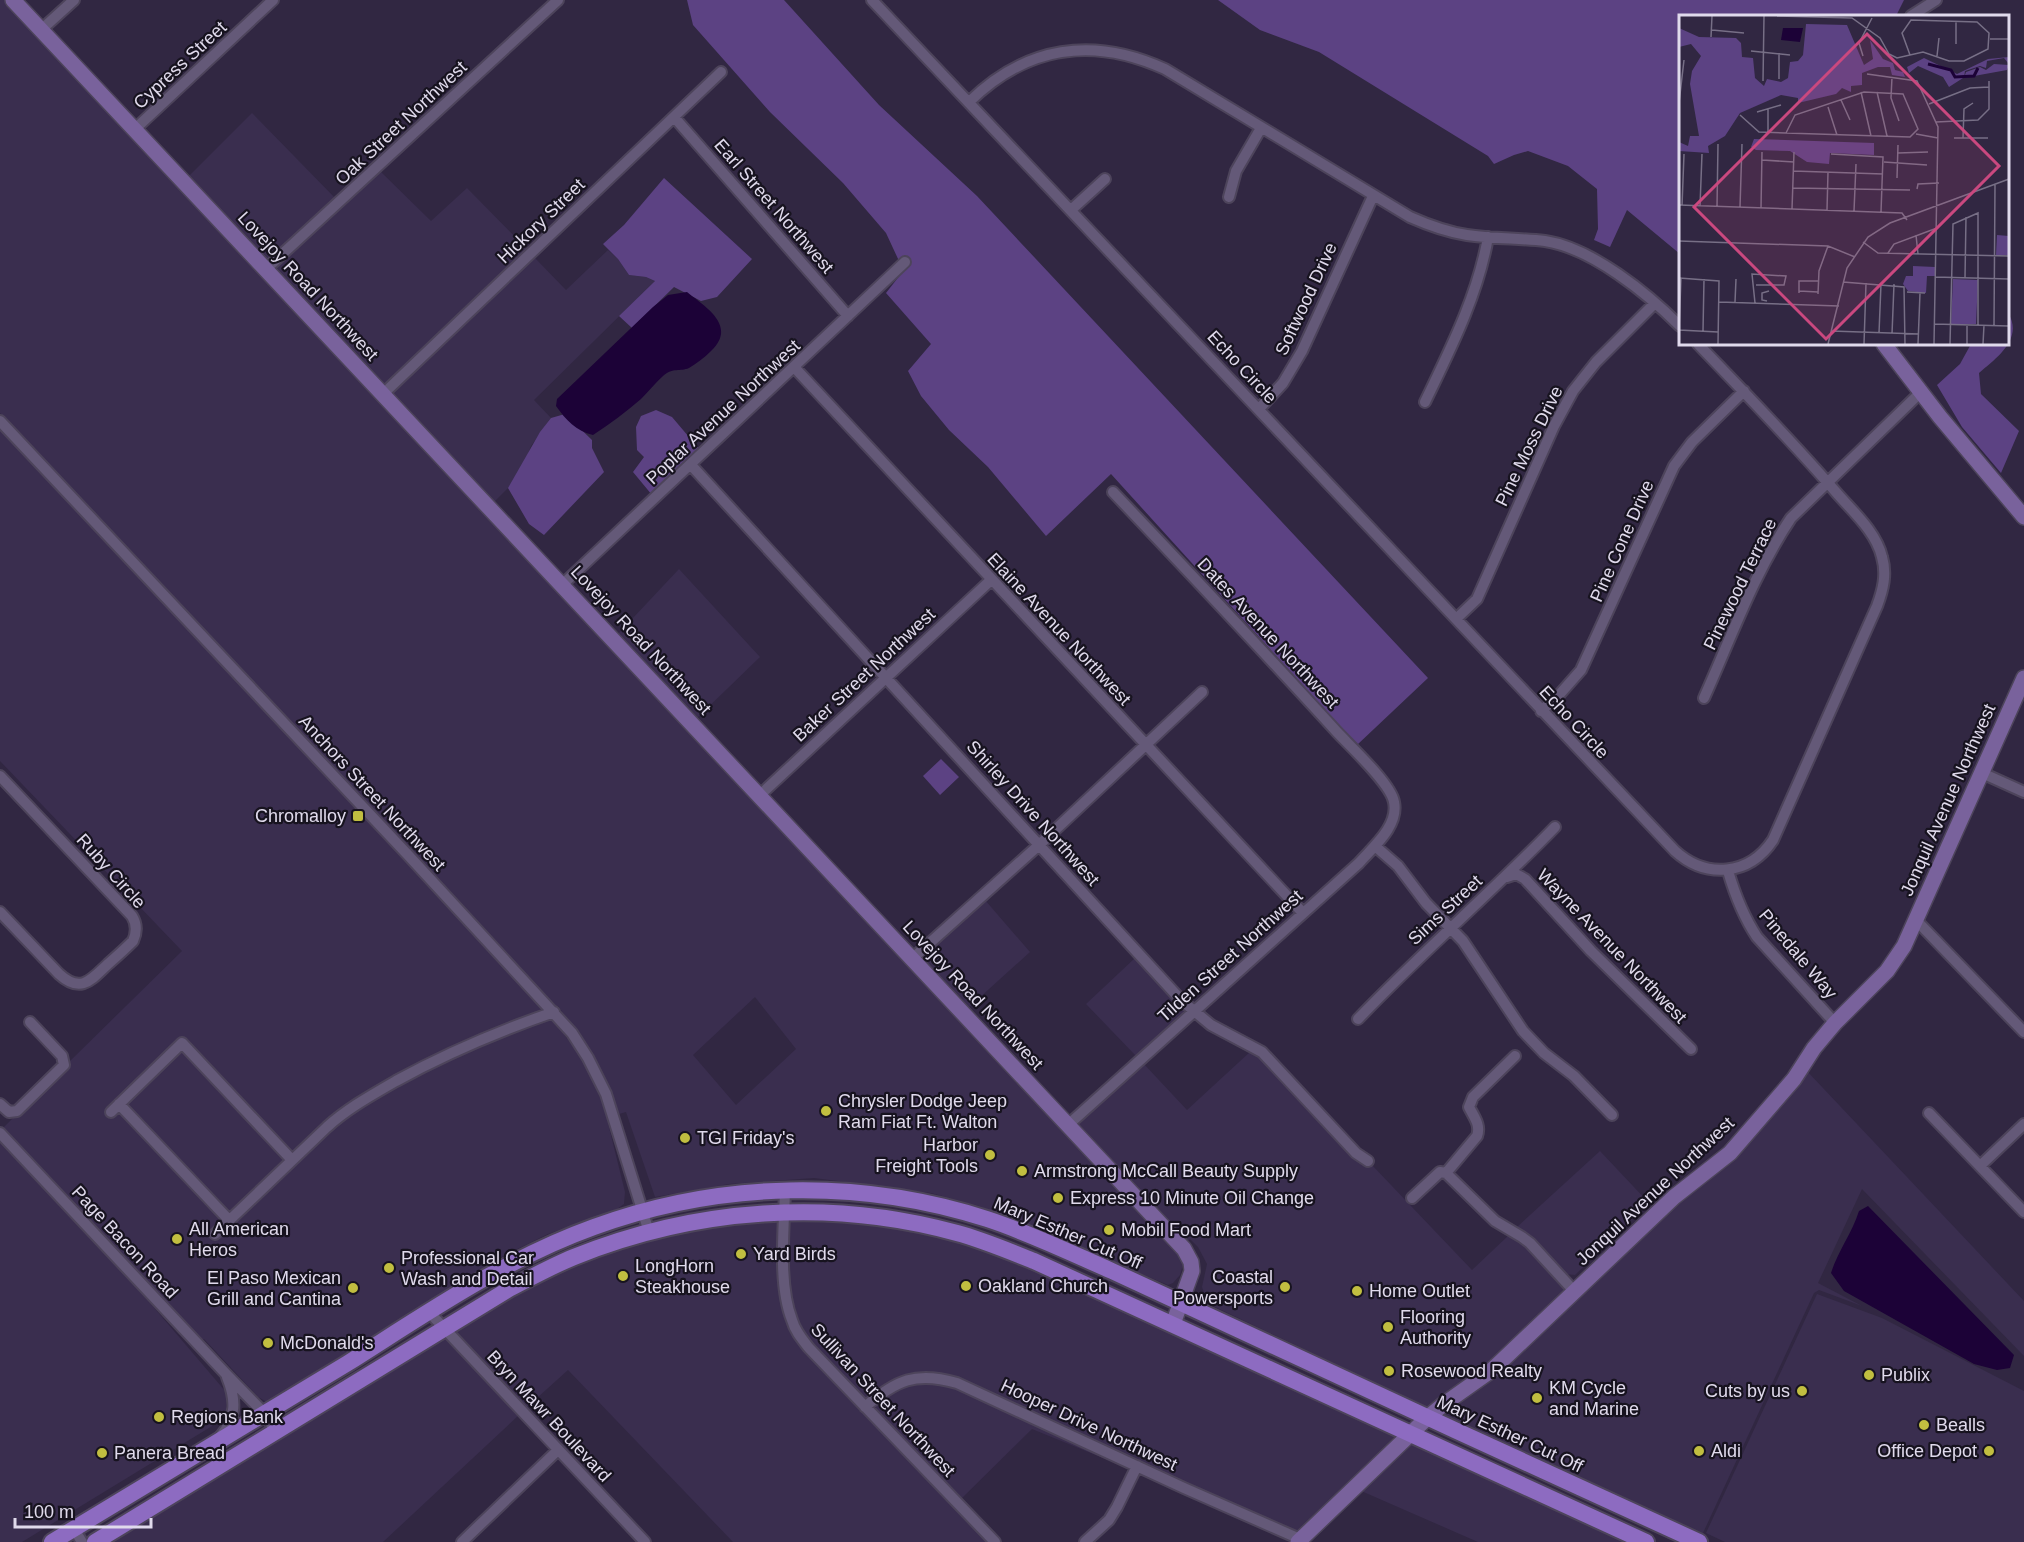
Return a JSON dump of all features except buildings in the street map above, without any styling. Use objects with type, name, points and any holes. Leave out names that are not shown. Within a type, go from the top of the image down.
[{"type":"main road","name":"Mary Esther Cut Off","points":[[52,1542],[78,1535],[215,1443],[429,1312],[534,1252],[593,1227],[644,1212],[730,1195],[785,1190],[852,1192],[898,1197],[984,1218],[1052,1244],[1698,1542]]},
{"type":"main road","points":[[947,1230],[952,1209]]},
{"type":"main road","points":[[95,1542],[538,1273],[583,1253],[649,1232],[716,1218],[785,1212],[851,1214],[888,1218],[947,1230],[994,1245],[1173,1324],[1646,1542]]},
{"type":"main road","points":[[1656,1542],[1663,1526]]},
{"type":"street","name":"Lovejoy Road Northwest","points":[[13,0],[1184,1249],[1190,1257],[1192,1271],[1173,1324]]},
{"type":"street","points":[[41,30],[74,0]]},
{"type":"street","name":"Cypress Street","points":[[135,129],[273,0]]},
{"type":"street","name":"Oak Street Northwest","points":[[266,269],[558,0]]},
{"type":"street","name":"Echo Circle","points":[[873,0],[1682,858],[1699,867],[1728,871]]},
{"type":"street","points":[[1913,15],[1936,0]]},
{"type":"street","points":[[969,102],[993,80],[1020,64],[1036,58],[1085,49],[1130,55],[1165,69],[1410,217],[1429,225],[1467,235],[1545,241],[1577,251],[1598,262],[1655,303],[1679,325]]},
{"type":"street","name":"Hickory Street","points":[[383,394],[721,72]]},
{"type":"street","name":"Earl Street Northwest","points":[[674,117],[848,316]]},
{"type":"street","points":[[1229,197],[1236,171],[1261,128]]},
{"type":"street","points":[[1071,210],[1105,179]]},
{"type":"street","name":"Softwood Drive","points":[[1258,409],[1283,383],[1302,351],[1373,196]]},
{"type":"street","points":[[1425,402],[1473,295],[1484,260],[1488,237]]},
{"type":"street","name":"Poplar Avenue Northwest","points":[[562,585],[905,262]]},
{"type":"street","name":"Pine Moss Drive","points":[[1456,619],[1477,599],[1554,426],[1573,391],[1596,362],[1655,303]]},
{"type":"street","points":[[1699,345],[1744,391],[1865,526],[1878,544],[1885,578],[1883,590],[1773,840],[1751,862],[1728,871]]},
{"type":"street","points":[[1885,345],[2024,518]]},
{"type":"street","name":"Elaine Avenue Northwest","points":[[794,367],[1302,912]]},
{"type":"street","name":"Pine Cone Drive","points":[[1541,711],[1565,689],[1581,670],[1674,466],[1692,442],[1744,391]]},
{"type":"street","name":"Pinewood Terrace","points":[[1704,698],[1762,568],[1791,518],[1921,392]]},
{"type":"street","name":"Anchors Street Northwest","points":[[0,421],[554,1012],[579,1044],[598,1076],[615,1119],[649,1232]]},
{"type":"street","name":"Shirley Drive Northwest","points":[[691,465],[1193,1011],[1211,1026],[1262,1052],[1356,1153],[1368,1161]]},
{"type":"street","name":"Dates Avenue Northwest","points":[[1113,492],[1287,677],[1378,777],[1394,800]]},
{"type":"street","name":"Baker Street Northwest","points":[[760,795],[991,580]]},
{"type":"street","name":"Jonquil Avenue Northwest","points":[[1299,1541],[1428,1418],[1492,1370],[1674,1197],[1730,1153],[1794,1079],[1814,1047],[1887,971],[1904,946],[2024,678]]},
{"type":"street","points":[[913,958],[1039,845],[1202,692]]},
{"type":"street","points":[[1982,773],[2024,792]]},
{"type":"street","name":"Ruby Circle","points":[[0,776],[132,916],[136,925],[136,933],[133,941],[90,981],[85,984],[74,984],[59,974],[0,912]]},
{"type":"street","name":"Tilden Street Northwest","points":[[1068,1125],[1359,863],[1375,846],[1394,819],[1394,800]]},
{"type":"street","name":"Sims Street","points":[[1358,1019],[1451,926],[1507,877],[1556,827]]},
{"type":"street","points":[[1375,846],[1398,866],[1426,903],[1451,926],[1523,1031],[1544,1053],[1574,1076],[1612,1115]]},
{"type":"street","name":"Pinedale Way","points":[[1728,871],[1735,896],[1752,930],[1835,1023]]},
{"type":"street","name":"Wayne Avenue Northwest","points":[[1507,877],[1516,874],[1525,879],[1591,951],[1691,1049]]},
{"type":"street","points":[[1916,920],[2024,1032]]},
{"type":"street","points":[[214,1234],[335,1119],[359,1102],[430,1063],[494,1033],[554,1012]]},
{"type":"street","points":[[0,1104],[9,1112],[17,1111],[64,1065],[62,1056],[30,1023]]},
{"type":"street","points":[[229,1220],[115,1108],[182,1044],[292,1160]]},
{"type":"street","points":[[1446,1173],[1479,1131],[1479,1126],[1469,1107],[1473,1097],[1515,1056]]},
{"type":"street","points":[[1929,1113],[2024,1212]]},
{"type":"street","points":[[1980,1166],[2024,1124]]},
{"type":"street","name":"Page Bacon Road","points":[[0,1133],[265,1414],[275,1431]]},
{"type":"street","points":[[1412,1197],[1440,1172],[1446,1173],[1495,1221],[1530,1243],[1575,1292]]},
{"type":"street","name":"Sullivan Street Northwest","points":[[785,1190],[785,1298],[792,1322],[809,1348],[995,1542]]},
{"type":"street","name":"Bryn Mawr Boulevard","points":[[429,1312],[643,1541]]},
{"type":"street","name":"Page Bacon Road","points":[[215,1443],[226,1431],[234,1411],[233,1392],[226,1374]]},
{"type":"street","name":"Hooper Drive Northwest","points":[[865,1407],[885,1390],[906,1380],[927,1376],[941,1378],[978,1391],[1299,1541]]},
{"type":"street","points":[[462,1542],[558,1450]]},
{"type":"street","points":[[1085,1542],[1109,1520],[1137,1466]]},
{"type":"shaded area","points":[[0,0],[6,0],[1178,1253],[1183,1265],[1180,1275],[1168,1285],[979,1206],[931,1193],[814,1178],[729,1184],[655,1197],[626,1112],[619,1114],[593,1055],[558,1006],[0,413]],"holes":[[[755,997],[796,1049],[736,1105],[693,1055]]]},
{"type":"shaded area","points":[[687,0],[784,0],[879,105],[977,196],[1428,678],[1357,745],[1111,474],[1046,536],[988,467],[949,430],[921,396],[908,371],[931,344],[886,293],[911,261],[905,255],[899,261],[886,233],[843,183],[770,112],[693,25]]},
{"type":"shaded area","points":[[1218,0],[1904,0],[1896,15],[1679,15],[1679,253],[1627,210],[1610,247],[1594,240],[1598,229],[1597,189],[1568,166],[1528,151],[1494,164],[1488,156],[1319,52],[1260,30]]},
{"type":"shaded area","points":[[252,113],[336,199],[267,262],[143,128],[189,176]]},
{"type":"shaded area","points":[[380,171],[431,221],[467,188],[528,250],[384,387],[273,269]]},
{"type":"shaded area","points":[[664,178],[752,259],[717,297],[701,301],[674,287],[632,328],[619,316],[655,281],[646,277],[629,275],[618,259],[603,244],[624,225]]},
{"type":"shaded area","points":[[608,250],[618,259],[629,275],[646,277],[655,281],[534,400],[551,418],[531,446],[525,462],[510,486],[494,502],[564,577],[390,394],[534,257],[566,290]]},
{"type":"shaded area","points":[[687,292],[710,311],[720,326],[721,333],[718,342],[711,351],[689,368],[667,373],[641,399],[593,435],[581,431],[572,424],[556,406],[557,399],[653,307],[668,295]]},
{"type":"shaded area","points":[[2009,315],[2013,331],[2009,342]]},
{"type":"shaded area","points":[[1970,345],[2007,345],[1979,373],[1981,394],[2019,431],[2001,473],[1962,427],[1937,385],[1960,364]]},
{"type":"shaded area","points":[[656,410],[672,417],[700,450],[652,495],[633,472],[644,457],[637,450],[636,427],[641,416]]},
{"type":"shaded area","points":[[565,414],[592,440],[592,448],[604,472],[544,535],[529,524],[508,488],[540,432],[551,418]]},
{"type":"shaded area","points":[[0,429],[545,1010],[464,1041],[428,1058],[357,1098],[337,1111],[293,1153],[183,1037],[104,1112],[110,1119],[118,1111],[222,1220],[208,1234],[214,1240],[330,1130],[361,1106],[467,1050],[552,1018],[584,1061],[609,1118],[607,1119],[625,1192],[624,1204],[617,1209],[548,1234],[505,1255],[267,1402],[258,1397],[204,1339],[201,1340],[0,1125],[3,1128],[14,1117],[20,1115],[65,1073],[69,1062],[182,951],[0,761]]},
{"type":"shaded area","points":[[679,569],[760,657],[696,719],[617,635]]},
{"type":"shaded area","points":[[941,759],[959,777],[940,795],[923,776]]},
{"type":"shaded area","points":[[985,900],[1030,952],[967,1009],[920,958]]},
{"type":"shaded area","points":[[1135,958],[1186,1011],[1136,1056],[1086,1004]]},
{"type":"shaded area","points":[[181,1051],[285,1160],[229,1213],[126,1104]]},
{"type":"shaded area","points":[[1251,1051],[1259,1056],[1352,1156],[1368,1168],[1371,1164],[1472,1270],[1509,1235],[1526,1247],[1568,1292],[1489,1367],[1431,1409],[1213,1306],[1206,1298],[1202,1287],[1207,1264],[1198,1247],[1190,1239],[1186,1243],[1075,1125],[1143,1063],[1187,1110]]},
{"type":"shaded area","points":[[1806,1070],[2024,1301],[2024,1356],[1862,1189],[1818,1283],[1862,1306],[1819,1290],[1814,1293],[1703,1533],[1440,1413],[1481,1385]]},
{"type":"shaded area","points":[[0,1143],[133,1283],[226,1392],[226,1410],[222,1420],[22,1542],[0,1542]]},
{"type":"shaded area","points":[[1600,1151],[1649,1203],[1575,1275],[1565,1274],[1533,1239],[1517,1227]]},
{"type":"shaded area","points":[[1868,1206],[2014,1355],[2010,1368],[1997,1370],[1974,1364],[1844,1291],[1831,1273],[1859,1211]]},
{"type":"shaded area","points":[[808,1219],[912,1229],[994,1252],[1402,1437],[1300,1534],[959,1378],[929,1371],[906,1375],[883,1385],[866,1400],[813,1345],[797,1319],[790,1297],[790,1222]]},
{"type":"shaded area","points":[[736,1223],[780,1223],[780,1299],[793,1336],[805,1352],[988,1542],[733,1542],[568,1370],[526,1408],[455,1332],[561,1270],[681,1231]]},
{"type":"shaded area","points":[[1817,1294],[1882,1318],[2024,1391],[2024,1542],[1725,1542],[1706,1533]]},
{"type":"shaded area","points":[[446,1337],[519,1415],[383,1542],[109,1542]]},
{"type":"shaded area","points":[[927,1381],[955,1388],[1130,1469],[1032,1429],[961,1499],[872,1407],[887,1393],[907,1384]]},
{"type":"shaded area","points":[[1411,1441],[1628,1542],[1478,1542],[1359,1490]]},
{"type":"place","name":"Chromalloy","points":[[358,816]]},
{"type":"place","name":"Chrysler Dodge Jeep Ram Fiat Ft. Walton","points":[[826,1111]]},
{"type":"place","name":"TGI Friday's","points":[[685,1138]]},
{"type":"place","name":"Harbor Freight Tools","points":[[990,1155]]},
{"type":"place","name":"Armstrong McCall Beauty Supply","points":[[1022,1171]]},
{"type":"place","name":"Express 10 Minute Oil Change","points":[[1058,1198]]},
{"type":"place","name":"Mobil Food Mart","points":[[1109,1230]]},
{"type":"place","name":"All American Heros","points":[[177,1239]]},
{"type":"place","name":"Yard Birds","points":[[741,1254]]},
{"type":"place","name":"Professional Car Wash and Detail","points":[[389,1268]]},
{"type":"place","name":"LongHorn Steakhouse","points":[[623,1276]]},
{"type":"place","name":"Oakland Church","points":[[966,1286]]},
{"type":"place","name":"Coastal Powersports","points":[[1285,1287]]},
{"type":"place","name":"El Paso Mexican Grill and Cantina","points":[[353,1288]]},
{"type":"place","name":"Home Outlet","points":[[1357,1291]]},
{"type":"place","name":"Flooring Authority","points":[[1388,1327]]},
{"type":"place","name":"McDonald's","points":[[268,1343]]},
{"type":"place","name":"Rosewood Realty","points":[[1389,1371]]},
{"type":"place","name":"Publix","points":[[1869,1375]]},
{"type":"place","name":"Cuts by us","points":[[1802,1391]]},
{"type":"place","name":"KM Cycle and Marine","points":[[1537,1398]]},
{"type":"place","name":"Regions Bank","points":[[159,1417]]},
{"type":"place","name":"Bealls","points":[[1924,1425]]},
{"type":"place","name":"Aldi","points":[[1699,1451]]},
{"type":"place","name":"Office Depot","points":[[1989,1451]]},
{"type":"place","name":"Panera Bread","points":[[102,1453]]}]
